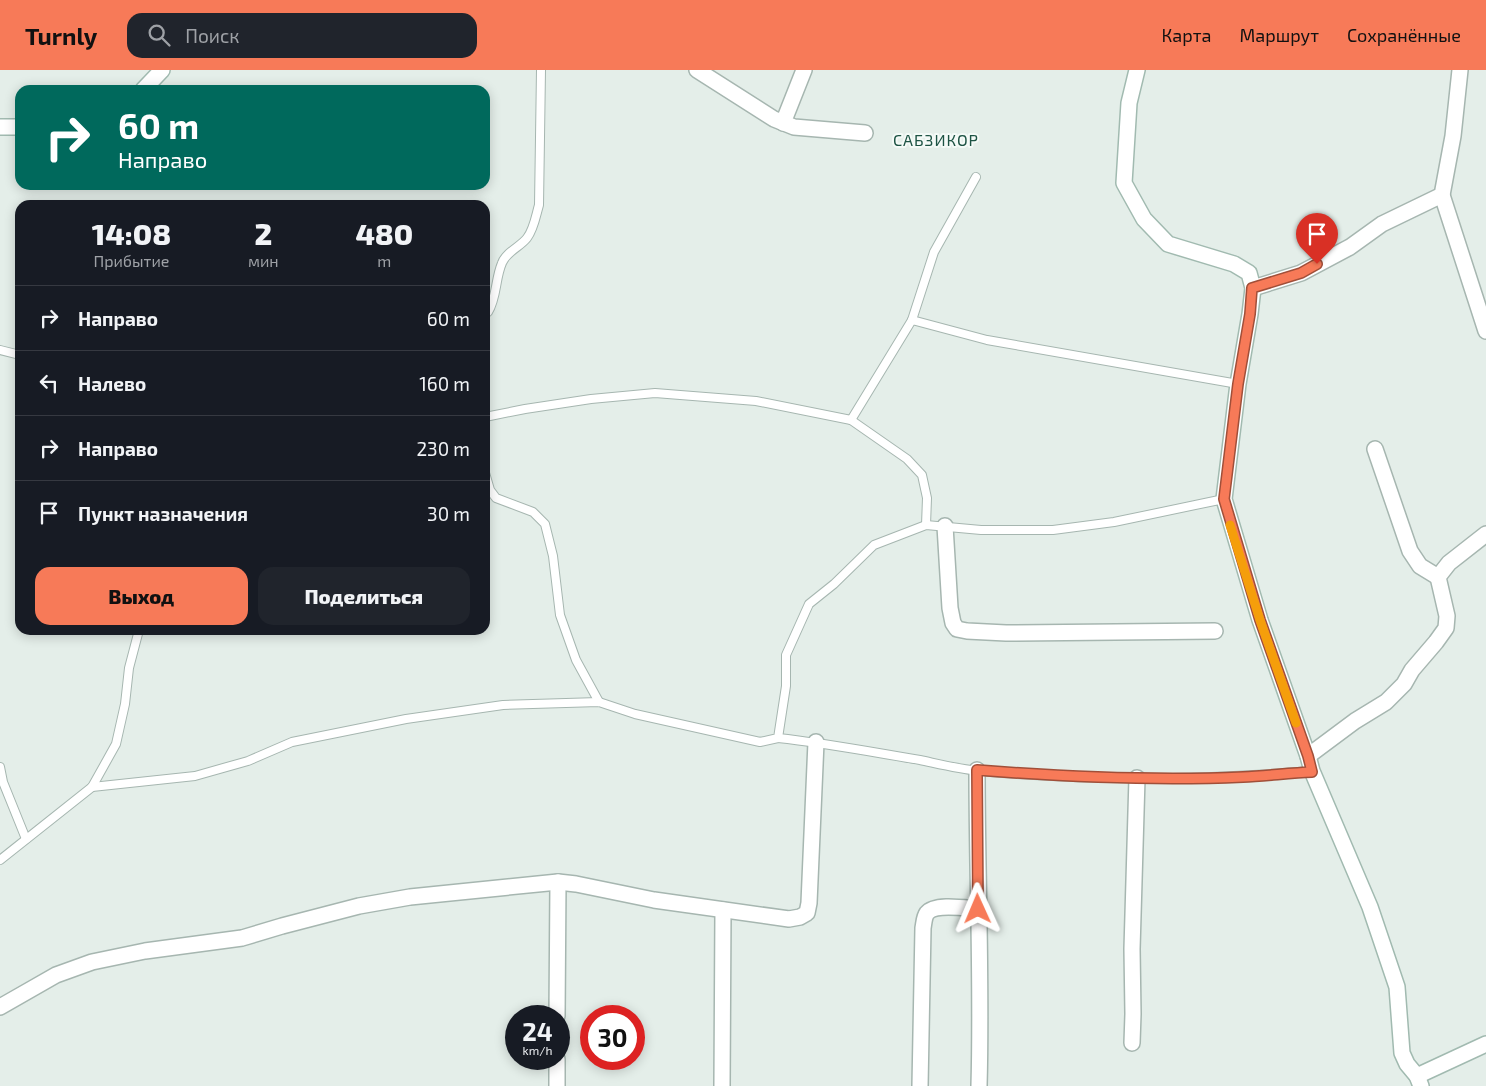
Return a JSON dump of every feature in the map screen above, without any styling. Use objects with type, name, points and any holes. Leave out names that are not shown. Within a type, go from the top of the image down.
[{"type":"street","points":[[148,85],[162,70]]},
{"type":"street","points":[[697,70],[783,123],[794,127],[865,133]]},
{"type":"street","points":[[783,123],[804,70]]},
{"type":"street","points":[[1137,70],[1129,103],[1124,183],[1144,219],[1168,244],[1234,264],[1249,273],[1252,288],[1250,314],[1238,384],[1224,499],[1260,620],[1312,772],[1373,916],[1397,987],[1402,1053],[1419,1081],[1486,1044]]},
{"type":"street","points":[[1460,70],[1453,136],[1442,194],[1486,332]]},
{"type":"street","points":[[0,127],[15,127]]},
{"type":"street","points":[[1252,288],[1301,273],[1350,247],[1382,224],[1442,194]]},
{"type":"street","points":[[1308,756],[1355,721],[1386,702],[1404,684],[1412,670],[1446,628],[1447,616],[1438,577],[1420,566],[1410,551],[1375,449]]},
{"type":"street","points":[[945,526],[950,608],[953,623],[957,629],[1006,633],[1214,631]]},
{"type":"street","points":[[1438,577],[1449,563],[1486,534]]},
{"type":"street","points":[[0,1007],[56,976],[92,962],[120,956],[242,938],[349,909],[410,897],[558,882],[654,900],[723,910],[789,919],[800,917],[807,912],[809,903],[816,742]]},
{"type":"street","points":[[977,770],[981,1031],[979,1086]]},
{"type":"street","points":[[1132,1043],[1132,949],[1137,778]]},
{"type":"street","points":[[557,1005],[558,882]]},
{"type":"street","points":[[920,1086],[923,928],[925,915],[931,909],[941,907],[978,909]]},
{"type":"street","points":[[722,1086],[723,910]]},
{"type":"street","points":[[557,1070],[557,1086]]},
{"type":"lane","points":[[490,308],[502,261],[527,238],[533,226],[539,204],[541,70]]},
{"type":"lane","points":[[851,420],[912,320],[934,252],[976,177]]},
{"type":"lane","points":[[912,320],[987,340],[1238,384]]},
{"type":"lane","points":[[0,350],[15,354]]},
{"type":"lane","points":[[490,416],[591,398],[655,393],[756,401],[851,420],[907,459],[922,475],[927,498],[926,525]]},
{"type":"lane","points":[[490,490],[496,498],[533,512],[545,524],[553,556],[560,615],[576,660],[599,702]]},
{"type":"lane","points":[[778,738],[786,686],[786,655],[809,604],[834,584],[874,545],[926,525],[981,530],[1053,530],[1114,522],[1224,499]]},
{"type":"lane","points":[[0,860],[92,787],[116,744],[125,704],[129,668],[138,635]]},
{"type":"lane","points":[[92,787],[195,776],[248,761],[292,742],[406,720],[503,705],[599,702],[635,714],[760,742],[778,738],[816,742],[977,770],[1047,776],[1137,778],[1243,777],[1312,772]]},
{"type":"lane","points":[[0,767],[3,782],[26,840]]},
{"type":"slow traffic","points":[[1230,525],[1260,620],[1296,723]]},
{"type":"district","name":"САБЗИКОР","points":[[936,140]]},
{"type":"route","points":[[978,909],[977,770],[1047,776],[1137,778],[1243,777],[1312,772],[1260,620],[1228,518],[1224,499],[1252,288],[1301,273],[1317,264]]}]
